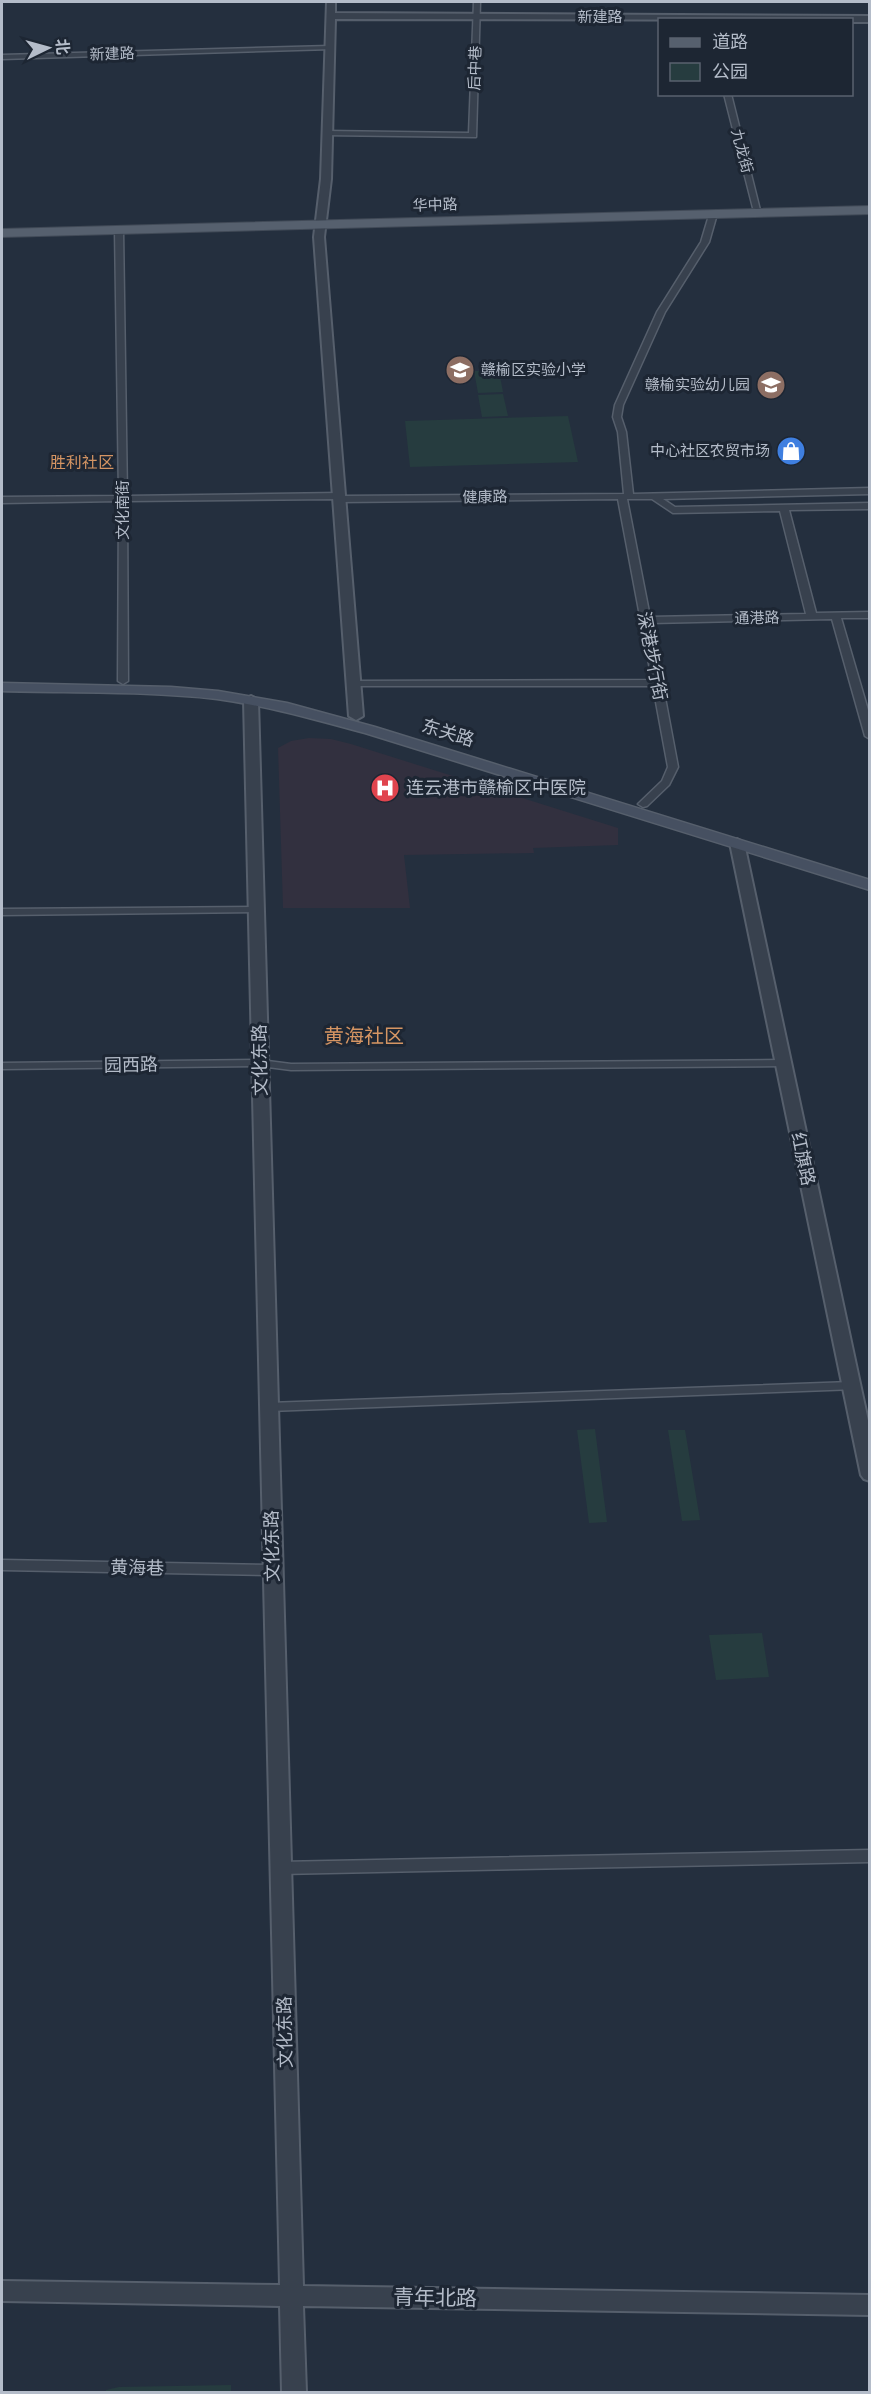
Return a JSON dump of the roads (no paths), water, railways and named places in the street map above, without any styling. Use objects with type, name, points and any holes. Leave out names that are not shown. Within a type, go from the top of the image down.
[{"type":"main road","name":"华中路","points":[[2,233],[870,205]]},
{"type":"main road","name":"华中路","points":[[2,228],[870,210]]},
{"type":"main road","name":"东关路","points":[[2,679],[199,685],[245,690],[293,700],[356,716],[870,874]]},
{"type":"main road","name":"东关路","points":[[2,687],[171,691],[251,700],[370,730],[870,885]]},
{"type":"street","points":[[331,2],[327,133],[319,237],[356,716]]},
{"type":"street","name":"后中巷","points":[[327,133],[473,135],[477,2]]},
{"type":"street","name":"新建路","points":[[330,16],[658,18]]},
{"type":"street","name":"新建路","points":[[853,19],[870,19]]},
{"type":"street","name":"新建路","points":[[2,57],[330,48]]},
{"type":"street","name":"九龙街","points":[[728,96],[757,208]]},
{"type":"street","name":"深港步行街","points":[[643,804],[672,774],[645,620],[626,496],[622,432],[617,417],[620,405],[661,312],[705,242],[713,214]]},
{"type":"street","name":"文化南街","points":[[119,230],[123,681]]},
{"type":"street","name":"健康路","points":[[2,500],[654,496],[870,491]]},
{"type":"street","points":[[654,496],[674,510],[870,506]]},
{"type":"street","points":[[784,508],[812,617]]},
{"type":"street","name":"通港路","points":[[645,620],[870,615]]},
{"type":"street","points":[[836,616],[870,736]]},
{"type":"street","points":[[354,684],[657,683]]},
{"type":"street","name":"文化东路","points":[[251,700],[294,2392]]},
{"type":"street","name":"红旗路","points":[[737,843],[869,1471]]},
{"type":"street","points":[[2,912],[257,910]]},
{"type":"street","name":"园西路","points":[[2,1066],[260,1063],[303,1067],[783,1063]]},
{"type":"street","points":[[269,1407],[851,1386]]},
{"type":"street","name":"黄海巷","points":[[2,1565],[273,1570]]},
{"type":"street","points":[[280,1868],[870,1856]]},
{"type":"street","name":"青年北路","points":[[2,2291],[870,2305]]},
{"type":"place","name":"赣榆区实验小学","points":[[460,370]]},
{"type":"place","name":"赣榆实验幼儿园","points":[[771,385]]},
{"type":"place","name":"中心社区农贸市场","points":[[791,451]]},
{"type":"place","name":"连云港市赣榆区中医院","points":[[385,788]]},
{"type":"district","name":"胜利社区","points":[[82,462]]},
{"type":"district","name":"黄海社区","points":[[364,1036]]}]
